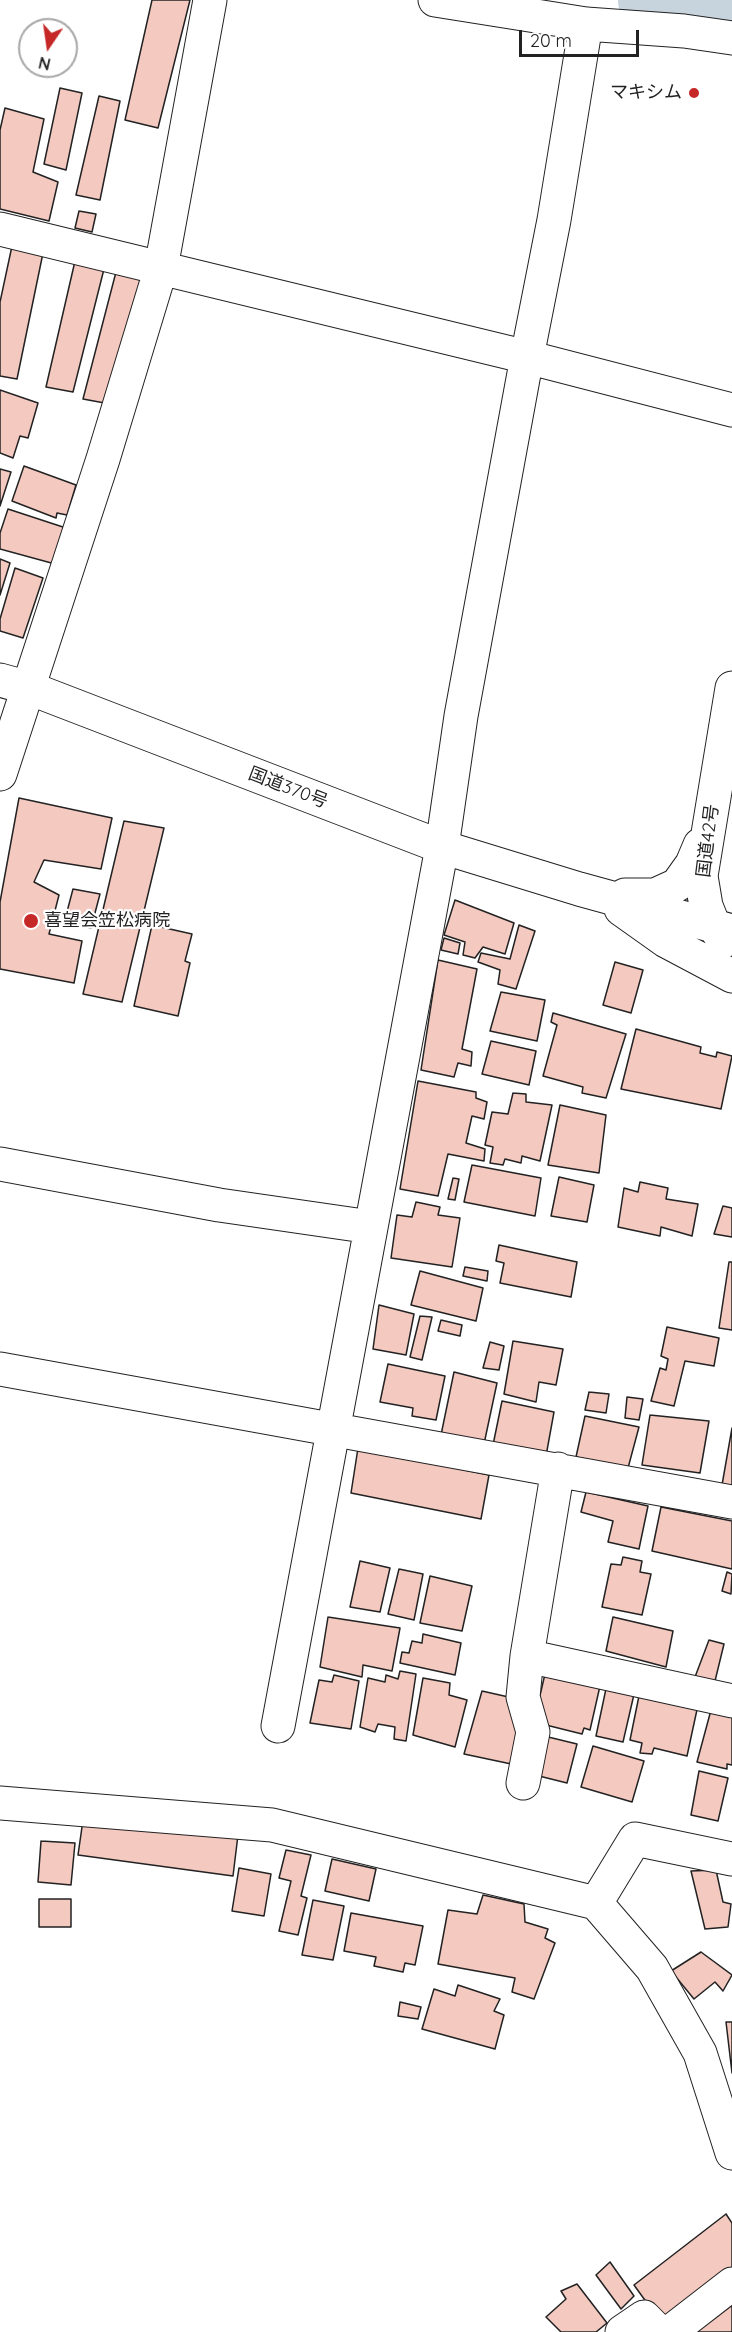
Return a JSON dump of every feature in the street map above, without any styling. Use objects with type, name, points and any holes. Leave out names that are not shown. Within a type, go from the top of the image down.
[{"type":"main road","points":[[0,774],[14,684],[104,459],[161,268],[210,0]]},
{"type":"main road","points":[[435,0],[586,24],[684,31],[732,38]]},
{"type":"main road","points":[[278,1726],[442,847],[461,716],[554,219],[586,24]]},
{"type":"main road","points":[[0,230],[527,357],[732,410]]},
{"type":"main road","name":"国道370号","points":[[14,684],[442,847],[726,936]]},
{"type":"main road","name":"国道42号","points":[[726,936],[706,906],[701,876],[732,688]]},
{"type":"main road","name":"国道370号","points":[[579,889],[643,897],[661,893],[677,885],[699,848],[713,805]]},
{"type":"main road","name":"国道370号","points":[[579,889],[617,906],[666,941],[732,976]]},
{"type":"main road","points":[[0,1164],[219,1205],[371,1227]]},
{"type":"main road","points":[[0,1369],[732,1502]]},
{"type":"main road","points":[[523,1783],[533,1732],[523,1697],[527,1656],[558,1469]]},
{"type":"main road","points":[[527,1656],[732,1701]]},
{"type":"main road","points":[[0,1803],[272,1825],[596,1903],[652,1968],[700,2053],[732,2153]]},
{"type":"main road","points":[[596,1903],[635,1839],[732,1859]]},
{"type":"main road","points":[[670,2332],[732,2284]]},
{"type":"main road","points":[[622,2332],[645,2317],[659,2332]]},
{"type":"building","points":[[152,0],[190,0],[158,128],[125,120]]},
{"type":"building","points":[[60,88],[82,93],[66,170],[44,164]]},
{"type":"building","points":[[99,96],[120,101],[100,200],[76,195]]},
{"type":"building","points":[[5,108],[44,119],[33,172],[58,182],[49,221],[0,209],[0,130]]},
{"type":"building","points":[[79,211],[96,214],[92,232],[75,228]]},
{"type":"building","points":[[12,246],[43,253],[17,379],[0,376],[0,302]]},
{"type":"building","points":[[75,261],[104,269],[73,392],[46,387]]},
{"type":"building","points":[[116,272],[138,276],[142,287],[110,404],[83,399]]},
{"type":"building","points":[[0,390],[38,403],[28,438],[20,436],[13,458],[0,453]]},
{"type":"building","points":[[24,466],[76,485],[67,515],[57,513],[56,518],[12,501]]},
{"type":"building","points":[[0,469],[11,472],[0,506]]},
{"type":"building","points":[[8,509],[69,529],[55,564],[0,549],[0,533]]},
{"type":"building","points":[[0,559],[10,563],[0,595]]},
{"type":"building","points":[[15,568],[43,578],[23,638],[0,631],[0,619]]},
{"type":"building","points":[[19,798],[112,818],[101,869],[44,860],[34,882],[59,895],[49,934],[82,941],[74,983],[0,969],[0,902]]},
{"type":"building","points":[[124,821],[164,828],[122,1002],[83,994]]},
{"type":"building","points":[[73,889],[100,894],[91,928],[64,923]]},
{"type":"building","points":[[455,900],[514,923],[505,954],[483,947],[475,958],[463,955],[465,942],[444,935]]},
{"type":"building","points":[[152,925],[192,934],[185,961],[190,963],[178,1016],[134,1006]]},
{"type":"building","points":[[519,925],[535,931],[516,989],[498,984],[500,970],[478,962],[481,953],[510,959]]},
{"type":"building","points":[[444,938],[460,943],[458,954],[441,950]]},
{"type":"building","points":[[438,960],[477,969],[462,1049],[472,1052],[471,1066],[458,1063],[454,1077],[421,1070]]},
{"type":"building","points":[[615,962],[643,970],[631,1013],[603,1005]]},
{"type":"building","points":[[501,992],[545,1000],[537,1041],[490,1031]]},
{"type":"building","points":[[553,1013],[626,1034],[606,1098],[582,1093],[583,1087],[543,1076],[557,1025],[551,1022]]},
{"type":"building","points":[[636,1029],[701,1047],[700,1053],[716,1057],[717,1052],[732,1056],[721,1109],[621,1089]]},
{"type":"building","points":[[491,1041],[536,1051],[529,1085],[482,1074]]},
{"type":"building","points":[[418,1081],[476,1092],[476,1098],[487,1102],[484,1119],[472,1116],[466,1143],[485,1149],[484,1161],[448,1154],[438,1196],[400,1189]]},
{"type":"building","points":[[513,1093],[526,1094],[526,1102],[552,1105],[540,1161],[522,1156],[521,1163],[505,1159],[503,1165],[490,1163],[493,1147],[485,1145],[492,1112],[508,1114]]},
{"type":"building","points":[[560,1105],[606,1115],[599,1173],[548,1165]]},
{"type":"building","points":[[472,1165],[541,1178],[535,1216],[464,1202]]},
{"type":"building","points":[[559,1177],[594,1185],[587,1222],[551,1216]]},
{"type":"building","points":[[453,1178],[459,1179],[455,1200],[448,1199]]},
{"type":"building","points":[[640,1182],[668,1188],[666,1199],[698,1204],[692,1236],[661,1227],[660,1236],[618,1227],[624,1188],[638,1192]]},
{"type":"building","points":[[416,1202],[440,1207],[438,1215],[460,1218],[452,1267],[391,1258],[397,1215],[412,1217]]},
{"type":"building","points":[[723,1206],[732,1208],[732,1237],[714,1234]]},
{"type":"building","points":[[499,1245],[577,1262],[571,1297],[500,1283],[504,1263],[496,1261]]},
{"type":"building","points":[[729,1262],[732,1262],[732,1330],[719,1328]]},
{"type":"building","points":[[465,1267],[488,1271],[487,1281],[463,1276]]},
{"type":"building","points":[[420,1271],[483,1288],[476,1321],[411,1305]]},
{"type":"building","points":[[379,1305],[414,1314],[406,1355],[373,1349]]},
{"type":"building","points":[[420,1316],[432,1317],[422,1360],[410,1357]]},
{"type":"building","points":[[441,1320],[462,1325],[460,1336],[438,1331]]},
{"type":"building","points":[[667,1327],[719,1338],[714,1366],[685,1361],[674,1406],[651,1401],[660,1368],[666,1370],[668,1359],[661,1356]]},
{"type":"building","points":[[513,1341],[563,1349],[556,1385],[539,1382],[536,1402],[504,1394]]},
{"type":"building","points":[[490,1342],[504,1346],[499,1370],[483,1368]]},
{"type":"building","points":[[388,1364],[445,1376],[436,1420],[412,1416],[413,1408],[380,1402]]},
{"type":"building","points":[[454,1372],[497,1383],[484,1444],[441,1435]]},
{"type":"building","points":[[589,1392],[609,1394],[606,1413],[585,1410]]},
{"type":"building","points":[[627,1397],[643,1399],[639,1420],[625,1418]]},
{"type":"building","points":[[502,1401],[554,1412],[546,1456],[493,1445]]},
{"type":"building","points":[[650,1415],[709,1421],[700,1473],[642,1465]]},
{"type":"building","points":[[585,1416],[639,1427],[628,1468],[576,1457]]},
{"type":"building","points":[[732,1428],[732,1487],[722,1485]]},
{"type":"building","points":[[358,1448],[489,1475],[481,1519],[351,1493]]},
{"type":"building","points":[[586,1492],[648,1506],[639,1549],[608,1542],[613,1521],[581,1512]]},
{"type":"building","points":[[661,1507],[732,1521],[732,1569],[652,1551]]},
{"type":"building","points":[[623,1557],[642,1561],[640,1572],[651,1574],[642,1615],[602,1607],[611,1564],[621,1565]]},
{"type":"building","points":[[360,1561],[390,1568],[380,1612],[350,1607]]},
{"type":"building","points":[[399,1569],[423,1574],[414,1620],[388,1614]]},
{"type":"building","points":[[727,1572],[732,1574],[731,1594],[722,1591]]},
{"type":"building","points":[[430,1576],[472,1586],[462,1631],[420,1623]]},
{"type":"building","points":[[328,1617],[400,1628],[392,1671],[363,1665],[362,1677],[320,1667]]},
{"type":"building","points":[[613,1617],[673,1631],[666,1667],[606,1651]]},
{"type":"building","points":[[423,1634],[461,1643],[455,1675],[400,1663],[402,1652],[409,1653],[412,1641],[422,1643]]},
{"type":"building","points":[[709,1640],[724,1644],[715,1681],[695,1677]]},
{"type":"building","points":[[400,1671],[416,1674],[406,1741],[394,1739],[395,1727],[378,1724],[375,1732],[360,1727],[368,1678],[385,1682],[386,1675],[398,1679]]},
{"type":"building","points":[[545,1674],[600,1686],[590,1730],[584,1728],[582,1734],[542,1724],[538,1704]]},
{"type":"building","points":[[334,1675],[359,1681],[351,1729],[310,1723],[319,1680],[332,1682]]},
{"type":"building","points":[[423,1678],[450,1683],[449,1695],[467,1700],[455,1747],[413,1735]]},
{"type":"building","points":[[607,1684],[635,1690],[623,1742],[596,1736]]},
{"type":"building","points":[[482,1691],[513,1698],[523,1731],[516,1765],[464,1754]]},
{"type":"building","points":[[640,1691],[698,1705],[687,1756],[654,1748],[652,1754],[640,1753],[642,1743],[630,1740]]},
{"type":"building","points":[[711,1710],[732,1715],[732,1765],[727,1764],[727,1769],[697,1762]]},
{"type":"building","points":[[540,1735],[577,1744],[567,1783],[531,1774]]},
{"type":"building","points":[[593,1746],[644,1761],[632,1802],[581,1787]]},
{"type":"building","points":[[699,1771],[728,1778],[718,1821],[691,1815]]},
{"type":"building","points":[[84,1813],[238,1835],[233,1876],[78,1855]]},
{"type":"building","points":[[41,1841],[75,1843],[71,1885],[38,1882]]},
{"type":"building","points":[[286,1850],[311,1855],[301,1896],[307,1898],[298,1935],[279,1931],[291,1881],[279,1878]]},
{"type":"building","points":[[332,1859],[376,1869],[369,1901],[325,1891]]},
{"type":"building","points":[[239,1868],[271,1874],[264,1916],[232,1911]]},
{"type":"building","points":[[716,1870],[723,1902],[731,1904],[728,1927],[705,1929],[691,1871]]},
{"type":"building","points":[[483,1895],[524,1904],[525,1922],[548,1929],[545,1938],[555,1943],[534,1999],[512,1992],[515,1978],[438,1964],[448,1910],[477,1914]]},
{"type":"building","points":[[39,1899],[71,1899],[71,1927],[39,1927]]},
{"type":"building","points":[[313,1900],[344,1906],[333,1960],[302,1955]]},
{"type":"building","points":[[351,1913],[423,1926],[415,1965],[405,1963],[403,1972],[374,1966],[376,1957],[344,1951]]},
{"type":"building","points":[[701,1952],[732,1975],[723,1991],[715,1982],[694,1999],[671,1971]]},
{"type":"building","points":[[458,1985],[500,1999],[494,2011],[504,2015],[495,2049],[422,2029],[434,1989],[455,1996]]},
{"type":"building","points":[[400,2002],[421,2007],[418,2019],[398,2016]]},
{"type":"building","points":[[726,2022],[732,2022],[732,2073]]},
{"type":"building","points":[[726,2214],[732,2223],[732,2268],[660,2321],[634,2285]]},
{"type":"building","points":[[610,2262],[634,2296],[621,2309],[596,2275]]},
{"type":"building","points":[[577,2284],[607,2323],[596,2332],[561,2332],[546,2317],[566,2299],[561,2291]]},
{"type":"building","points":[[732,2305],[732,2332],[692,2332]]},
{"type":"waterway","points":[[654,0],[732,14]]},
{"type":"place","name":"マキシム","points":[[694,93]]},
{"type":"place","name":"喜望会笠松病院","points":[[31,921]]}]
